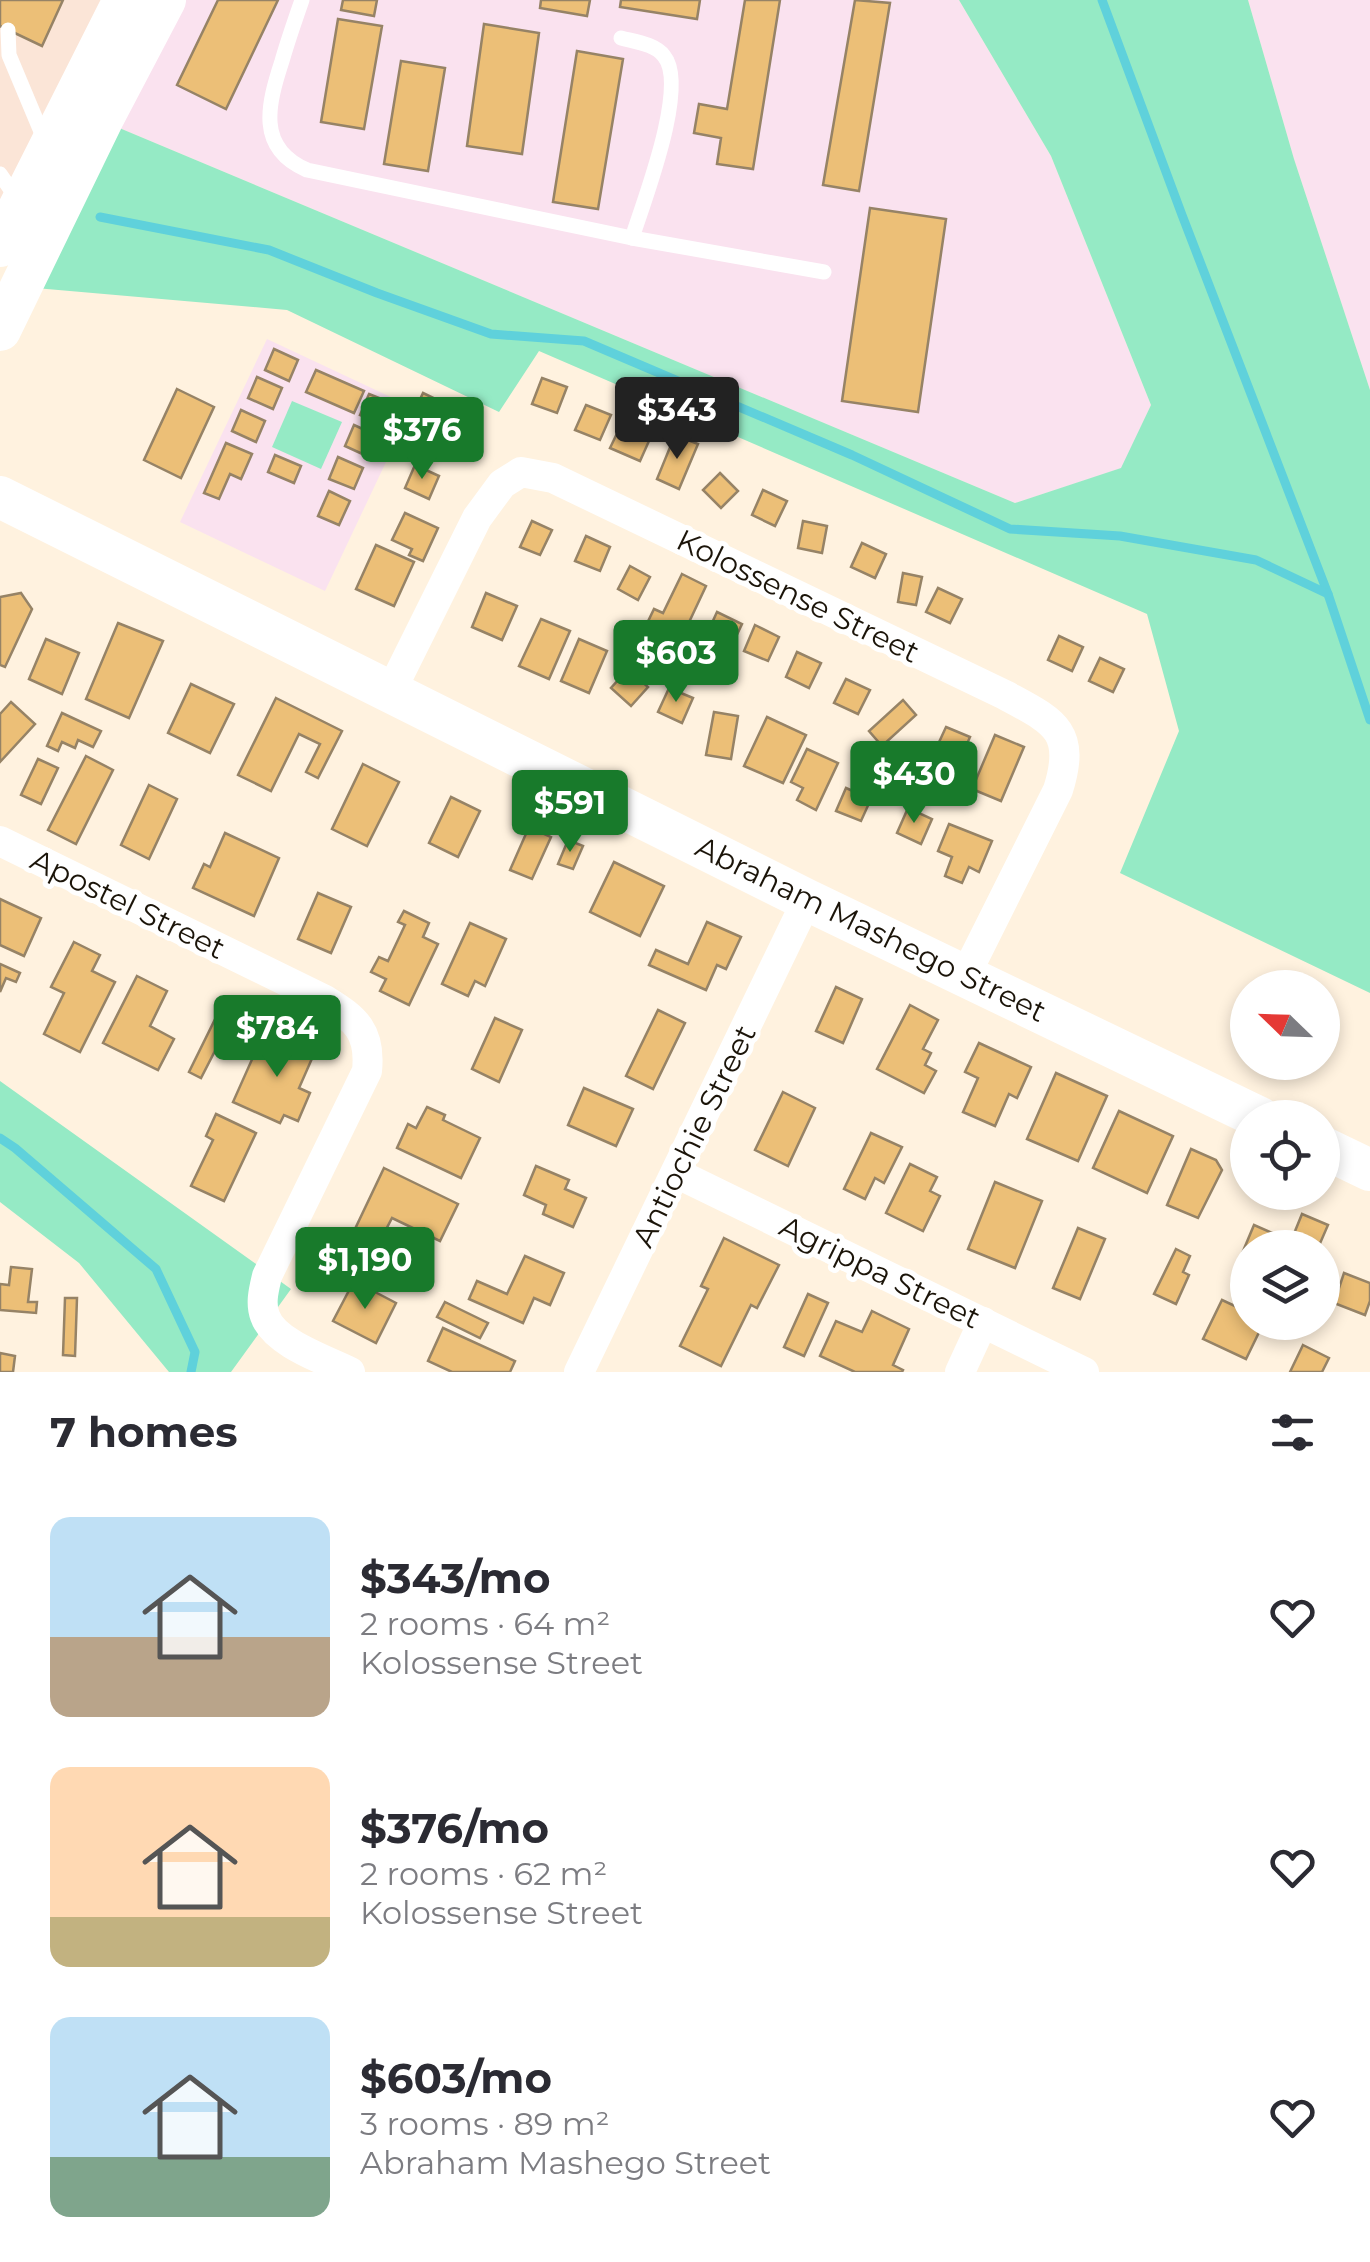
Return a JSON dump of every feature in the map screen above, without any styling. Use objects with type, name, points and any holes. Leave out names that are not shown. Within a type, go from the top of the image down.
[{"type":"main road","points":[[0,246],[10,189],[49,149],[124,0]]},
{"type":"main road","points":[[0,330],[165,0]]},
{"type":"main road","name":"Abraham Mashego Street","points":[[0,497],[807,900],[1230,1104]]},
{"type":"main road","points":[[1340,1156],[1370,1170]]},
{"type":"street","name":"Kolossense Street","points":[[390,693],[478,518],[502,484],[522,472],[553,478],[1006,695],[1058,728],[1064,746],[1064,770],[1058,790],[965,976]]},
{"type":"street","name":"Apostel Street","points":[[0,841],[326,1000],[362,1030],[369,1056],[367,1071],[267,1276],[263,1292],[264,1315],[274,1330],[292,1344],[350,1372]]},
{"type":"street","name":"Antiochie Street","points":[[579,1372],[807,900]]},
{"type":"street","name":"Agrippa Street","points":[[676,1172],[1084,1372]]},
{"type":"street","points":[[960,1372],[984,1322]]},
{"type":"lane","points":[[302,0],[272,93],[269,116],[278,151],[292,164],[632,238],[824,272]]},
{"type":"lane","points":[[8,30],[9,55],[49,149]]},
{"type":"lane","points":[[621,38],[655,47],[667,58],[671,72],[672,96],[662,141],[632,238]]},
{"type":"shaded area","points":[[0,0],[102,0],[0,201]]},
{"type":"shaded area","points":[[167,0],[959,0],[1051,156],[1151,405],[1122,468],[1015,503],[105,122]]},
{"type":"shaded area","points":[[1248,0],[1370,0],[1370,390],[1294,159]]},
{"type":"shaded area","points":[[267,339],[412,407],[325,591],[180,522]]},
{"type":"green space","points":[[959,0],[1248,0],[1294,159],[1370,390],[1370,993],[1340,979],[1340,970],[1322,970],[1120,873],[1179,731],[1147,614],[539,351],[499,412],[287,310],[24,287],[105,122],[1015,503],[1121,468],[1151,405],[1051,156]]},
{"type":"green space","points":[[292,401],[342,422],[321,469],[272,447]]},
{"type":"green space","points":[[0,1081],[291,1289],[231,1372],[169,1372],[79,1263],[0,1202]]},
{"type":"building","points":[[0,0],[63,0],[42,46],[0,26]]},
{"type":"building","points":[[218,0],[278,0],[226,109],[177,85]]},
{"type":"building","points":[[343,0],[377,0],[374,16],[341,10]]},
{"type":"building","points":[[541,0],[590,0],[587,16],[540,8]]},
{"type":"building","points":[[621,0],[700,0],[697,19],[620,7]]},
{"type":"building","points":[[745,0],[780,0],[753,169],[717,164],[721,138],[694,133],[699,104],[727,109]]},
{"type":"building","points":[[855,0],[890,3],[859,191],[823,185]]},
{"type":"building","points":[[338,19],[382,26],[364,129],[321,122]]},
{"type":"building","points":[[484,24],[539,33],[522,154],[467,146]]},
{"type":"building","points":[[577,51],[623,59],[598,209],[553,202]]},
{"type":"building","points":[[401,61],[445,68],[428,171],[384,164]]},
{"type":"building","points":[[870,208],[946,219],[918,412],[842,401]]},
{"type":"building","points":[[274,349],[298,360],[289,381],[265,370]]},
{"type":"building","points":[[316,370],[364,391],[354,413],[306,392]]},
{"type":"building","points":[[257,377],[282,388],[273,409],[248,398]]},
{"type":"building","points":[[542,378],[567,387],[557,413],[532,404]]},
{"type":"building","points":[[177,389],[214,407],[181,478],[144,460]]},
{"type":"building","points":[[423,393],[444,403],[425,444],[404,434]]},
{"type":"building","points":[[369,394],[394,404],[385,425],[360,415]]},
{"type":"building","points":[[586,405],[611,415],[600,440],[575,430]]},
{"type":"building","points":[[241,410],[265,421],[256,442],[232,431]]},
{"type":"building","points":[[624,419],[653,432],[640,461],[610,448]]},
{"type":"building","points":[[446,421],[469,432],[457,456],[434,446]]},
{"type":"building","points":[[354,425],[378,436],[369,457],[345,446]]},
{"type":"building","points":[[675,435],[698,444],[679,489],[657,479]]},
{"type":"building","points":[[226,443],[252,454],[241,479],[230,474],[219,499],[204,493]]},
{"type":"building","points":[[275,455],[301,466],[294,483],[268,472]]},
{"type":"building","points":[[338,457],[363,468],[354,489],[329,479]]},
{"type":"building","points":[[415,465],[439,476],[429,499],[405,488]]},
{"type":"building","points":[[720,473],[738,491],[721,508],[703,490]]},
{"type":"building","points":[[763,490],[787,501],[775,526],[752,515]]},
{"type":"building","points":[[329,491],[350,501],[339,525],[318,516]]},
{"type":"building","points":[[405,513],[438,528],[423,561],[409,555],[412,549],[392,540]]},
{"type":"building","points":[[532,521],[552,530],[540,555],[520,547]]},
{"type":"building","points":[[803,521],[827,526],[822,553],[798,548]]},
{"type":"building","points":[[586,536],[610,547],[600,571],[575,561]]},
{"type":"building","points":[[862,543],[886,554],[875,578],[851,567]]},
{"type":"building","points":[[376,545],[414,562],[394,606],[356,589]]},
{"type":"building","points":[[630,566],[650,577],[638,600],[618,589]]},
{"type":"building","points":[[903,573],[922,577],[916,605],[898,602]]},
{"type":"building","points":[[682,574],[706,586],[675,652],[641,636],[654,609],[663,613]]},
{"type":"building","points":[[938,588],[962,599],[950,623],[926,612]]},
{"type":"building","points":[[21,593],[32,609],[5,667],[0,665],[0,597]]},
{"type":"building","points":[[486,593],[517,606],[502,640],[472,627]]},
{"type":"building","points":[[717,612],[742,624],[731,647],[706,636]]},
{"type":"building","points":[[541,619],[570,631],[549,679],[519,666]]},
{"type":"building","points":[[118,623],[163,641],[129,718],[86,699]]},
{"type":"building","points":[[755,625],[779,637],[768,661],[744,651]]},
{"type":"building","points":[[1059,636],[1083,647],[1072,671],[1048,660]]},
{"type":"building","points":[[46,639],[79,653],[62,694],[29,679]]},
{"type":"building","points":[[579,639],[607,651],[589,693],[561,681]]},
{"type":"building","points":[[797,652],[821,663],[809,688],[786,677]]},
{"type":"building","points":[[1100,658],[1124,669],[1113,692],[1089,681]]},
{"type":"building","points":[[628,669],[648,687],[631,706],[611,688]]},
{"type":"building","points":[[846,679],[870,690],[858,714],[834,703]]},
{"type":"building","points":[[191,684],[234,704],[210,753],[168,733]]},
{"type":"building","points":[[669,688],[693,698],[682,723],[658,712]]},
{"type":"building","points":[[276,698],[342,731],[318,778],[306,772],[320,744],[299,734],[271,791],[238,775]]},
{"type":"building","points":[[903,700],[916,715],[882,746],[869,731]]},
{"type":"building","points":[[11,702],[35,724],[0,762],[0,714]]},
{"type":"building","points":[[714,712],[738,716],[731,759],[706,755]]},
{"type":"building","points":[[62,713],[101,731],[93,747],[78,740],[75,748],[62,742],[58,751],[47,746]]},
{"type":"building","points":[[767,717],[806,735],[783,783],[744,766]]},
{"type":"building","points":[[946,727],[970,737],[959,762],[935,751]]},
{"type":"building","points":[[995,735],[1024,747],[1001,801],[972,789]]},
{"type":"building","points":[[807,749],[838,763],[816,810],[797,800],[803,788],[791,782]]},
{"type":"building","points":[[86,756],[113,770],[76,844],[48,830]]},
{"type":"building","points":[[38,759],[58,768],[41,804],[21,795]]},
{"type":"building","points":[[363,764],[399,782],[367,846],[332,829]]},
{"type":"building","points":[[149,785],[177,799],[149,859],[121,845]]},
{"type":"building","points":[[846,788],[871,799],[861,821],[836,811]]},
{"type":"building","points":[[451,797],[480,811],[458,857],[429,843]]},
{"type":"building","points":[[908,808],[932,819],[921,844],[897,833]]},
{"type":"building","points":[[949,824],[992,841],[979,872],[969,867],[962,883],[945,876],[952,857],[938,851]]},
{"type":"building","points":[[529,827],[551,837],[532,879],[510,870]]},
{"type":"building","points":[[225,833],[279,858],[254,916],[193,888],[204,864],[210,867]]},
{"type":"building","points":[[568,840],[583,846],[573,869],[558,864]]},
{"type":"building","points":[[614,862],[664,886],[640,936],[590,912]]},
{"type":"building","points":[[318,893],[351,907],[331,953],[298,939]]},
{"type":"building","points":[[0,899],[41,918],[24,956],[0,945]]},
{"type":"building","points":[[404,911],[429,923],[423,937],[438,944],[409,1005],[380,991],[386,979],[371,972],[379,957],[388,961],[405,925],[398,922]]},
{"type":"building","points":[[707,922],[741,937],[726,969],[717,965],[706,990],[649,965],[656,950],[688,964]]},
{"type":"building","points":[[470,923],[506,939],[485,986],[475,981],[468,996],[442,984]]},
{"type":"building","points":[[74,942],[100,955],[92,971],[115,982],[80,1052],[44,1034],[64,993],[51,987]]},
{"type":"building","points":[[0,964],[20,973],[16,982],[6,978],[0,992]]},
{"type":"building","points":[[137,976],[167,991],[150,1026],[174,1039],[158,1070],[103,1043]]},
{"type":"building","points":[[836,987],[862,999],[843,1043],[816,1031]]},
{"type":"building","points":[[224,1001],[237,1008],[201,1078],[189,1072]]},
{"type":"building","points":[[910,1005],[938,1020],[923,1049],[931,1053],[925,1065],[936,1071],[924,1093],[877,1069]]},
{"type":"building","points":[[658,1010],[685,1023],[653,1089],[626,1076]]},
{"type":"building","points":[[495,1018],[522,1030],[499,1082],[472,1069]]},
{"type":"building","points":[[294,1036],[317,1047],[299,1088],[310,1093],[298,1121],[284,1115],[280,1123],[233,1102],[262,1037],[288,1049]]},
{"type":"building","points":[[979,1043],[1031,1067],[1017,1098],[1009,1094],[995,1126],[963,1112],[978,1078],[965,1072]]},
{"type":"building","points":[[1056,1073],[1107,1096],[1078,1161],[1027,1139]]},
{"type":"building","points":[[584,1088],[633,1109],[616,1146],[568,1125]]},
{"type":"building","points":[[783,1092],[815,1108],[788,1166],[755,1150]]},
{"type":"building","points":[[427,1107],[445,1115],[443,1120],[480,1138],[461,1178],[397,1148],[408,1124],[416,1128]]},
{"type":"building","points":[[1119,1111],[1173,1136],[1147,1193],[1093,1168]]},
{"type":"building","points":[[216,1114],[256,1133],[224,1201],[191,1186],[213,1140],[206,1136]]},
{"type":"building","points":[[871,1133],[902,1147],[884,1183],[875,1178],[865,1199],[844,1189]]},
{"type":"building","points":[[1191,1149],[1216,1160],[1222,1170],[1198,1218],[1167,1205]]},
{"type":"building","points":[[910,1164],[937,1177],[930,1191],[940,1196],[923,1231],[886,1213]]},
{"type":"building","points":[[536,1166],[569,1180],[565,1189],[586,1198],[573,1227],[543,1214],[546,1205],[524,1195]]},
{"type":"building","points":[[384,1168],[458,1204],[440,1241],[392,1218],[380,1241],[355,1229]]},
{"type":"building","points":[[995,1182],[1042,1201],[1015,1268],[968,1249]]},
{"type":"building","points":[[1302,1214],[1328,1225],[1326,1230],[1295,1230]]},
{"type":"building","points":[[1078,1228],[1105,1239],[1080,1299],[1053,1288]]},
{"type":"building","points":[[724,1238],[779,1265],[757,1308],[751,1305],[721,1366],[680,1346],[708,1289],[701,1286]]},
{"type":"building","points":[[1176,1249],[1190,1256],[1183,1272],[1189,1275],[1176,1304],[1154,1294]]},
{"type":"building","points":[[525,1256],[564,1273],[550,1305],[534,1298],[523,1323],[469,1299],[477,1281],[507,1294]]},
{"type":"building","points":[[11,1267],[32,1269],[28,1302],[37,1302],[36,1313],[0,1310],[0,1284],[9,1285]]},
{"type":"building","points":[[1344,1273],[1370,1283],[1365,1315],[1340,1305]]},
{"type":"building","points":[[354,1281],[396,1303],[376,1343],[333,1321]]},
{"type":"building","points":[[808,1294],[828,1303],[804,1356],[784,1347]]},
{"type":"building","points":[[65,1298],[77,1298],[75,1356],[63,1355]]},
{"type":"building","points":[[1222,1300],[1230,1304],[1230,1340],[1255,1340],[1246,1359],[1203,1339]]},
{"type":"building","points":[[445,1302],[488,1323],[480,1338],[437,1317]]},
{"type":"building","points":[[872,1311],[909,1329],[893,1365],[902,1372],[855,1372],[820,1356],[836,1321],[862,1332]]},
{"type":"building","points":[[443,1328],[515,1361],[510,1372],[452,1372],[428,1361]]},
{"type":"building","points":[[1303,1345],[1329,1358],[1322,1372],[1290,1372]]},
{"type":"building","points":[[0,1353],[15,1356],[13,1372],[0,1372]]},
{"type":"waterway","points":[[1102,0],[1328,594],[1370,720]]},
{"type":"waterway","points":[[100,217],[269,250],[491,334],[584,341],[852,455],[1010,529],[1120,536],[1256,560],[1328,594]]},
{"type":"waterway","points":[[0,1138],[156,1269],[195,1352],[191,1372]]}]
